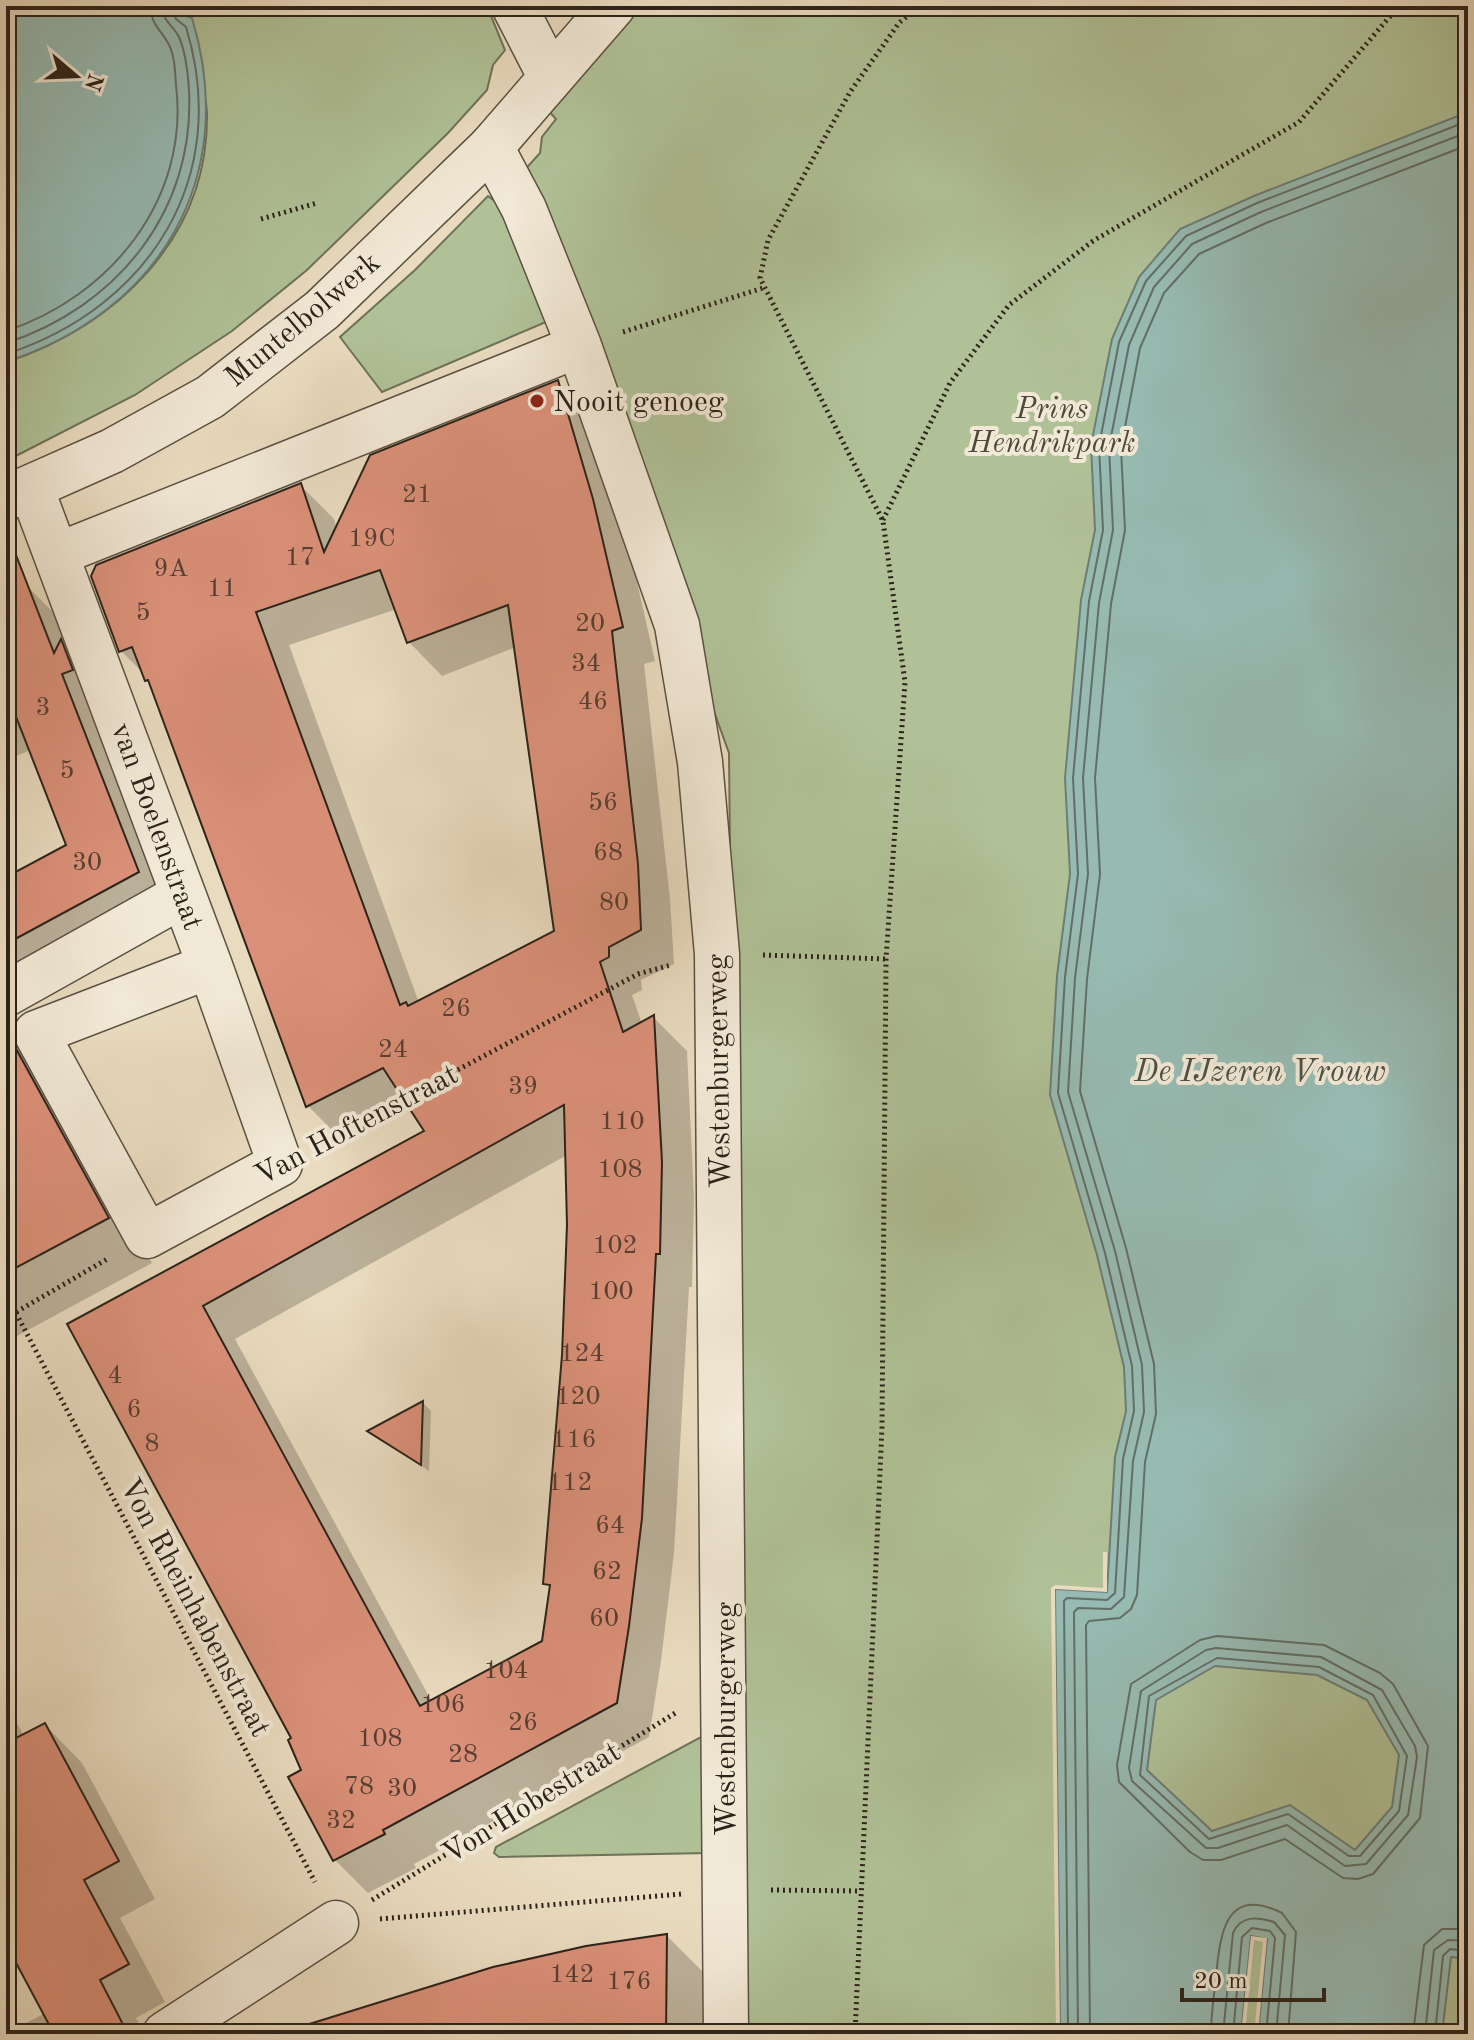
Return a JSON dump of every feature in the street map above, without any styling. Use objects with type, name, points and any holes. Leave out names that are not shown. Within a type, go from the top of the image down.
[{"type":"street","points":[[514,6],[550,76]]},
{"type":"street","name":"Muntelbolwerk","points":[[19,493],[155,429],[210,397],[322,310],[491,147],[613,6]]},
{"type":"street","name":"Westenburgerweg","points":[[491,147],[524,209],[579,346],[677,625],[700,762],[717,954],[726,2034]]},
{"type":"street","points":[[58,554],[579,346]]},
{"type":"street","name":"van Boelenstraat","points":[[19,493],[58,554],[280,1164]]},
{"type":"street","points":[[147,1236],[36,1033],[8,993],[183,895]]},
{"type":"street","points":[[36,1033],[210,966]]},
{"type":"street","name":"Van Hoftenstraat","points":[[147,1236],[280,1164]]},
{"type":"street","points":[[165,2034],[336,1923]]},
{"type":"path","points":[[855,2034],[882,1427],[886,959],[905,682],[883,521],[760,278],[768,240],[850,92],[899,23],[919,6]]},
{"type":"path","points":[[883,521],[950,383],[1009,305],[1093,241],[1299,122],[1399,6]]},
{"type":"path","points":[[261,219],[317,203]]},
{"type":"path","points":[[579,346],[763,288]]},
{"type":"path","name":"Van Hoftenstraat","points":[[280,1164],[638,974],[717,954],[886,959]]},
{"type":"path","points":[[6,1318],[147,1236]]},
{"type":"path","name":"Von Rheinhabenstraat","points":[[16,1313],[336,1923]]},
{"type":"path","name":"Von Hobestraat","points":[[336,1923],[725,1682]]},
{"type":"path","name":"Von Hobestraat","points":[[336,1923],[726,1889],[861,1891]]},
{"type":"green space","points":[[179,6],[487,6],[505,50],[493,65],[487,90],[448,133],[307,270],[232,331],[135,395],[6,461],[6,362],[47,346],[85,325],[119,300],[149,270],[174,237],[192,199],[203,158],[207,113],[192,44]]},
{"type":"green space","name":"Prins Hendrikpark","points":[[638,6],[1468,6],[1468,2034],[742,2034],[729,753],[520,175],[540,153],[542,137],[556,119],[546,108]]},
{"type":"green space","points":[[488,196],[504,208],[553,319],[382,392],[340,337],[415,270]]},
{"type":"green space","points":[[701,1737],[705,1738],[708,1853],[499,1857],[494,1853],[496,1847]]},
{"type":"water","points":[[6,6],[179,6],[183,15],[192,18],[204,76],[205,132],[195,183],[175,230],[146,273],[107,309],[60,339],[6,362]]},
{"type":"water","name":"De IJzeren Vrouw","points":[[1468,112],[1468,1959],[1451,1957],[1442,2034],[1258,2034],[1267,1939],[1251,1936],[1241,2034],[1060,2034],[1055,1589],[1107,1592],[1115,1457],[1126,1411],[1124,1367],[1097,1255],[1050,1095],[1057,976],[1070,874],[1065,778],[1081,600],[1095,530],[1091,445],[1112,339],[1139,277],[1180,229],[1254,196]],"holes":[[[1215,1666],[1317,1675],[1367,1700],[1399,1755],[1392,1807],[1355,1850],[1290,1805],[1212,1831],[1147,1770],[1156,1700]]]},
{"type":"pier","points":[[1103,1552],[1107,1552],[1107,1592],[1055,1589],[1060,2034],[1056,2034],[1051,1588],[1055,1585],[1103,1588]]},
{"type":"pier","points":[[1251,1936],[1267,1938],[1258,2034],[1254,2034],[1263,1942],[1254,1940],[1245,2034],[1241,2034]]},
{"type":"building","points":[[558,380],[593,499],[623,627],[612,631],[638,864],[641,930],[609,947],[609,957],[600,962],[623,1032],[654,1015],[662,1162],[660,1254],[656,1254],[642,1518],[617,1703],[383,1830],[385,1834],[333,1861],[288,1777],[301,1770],[288,1740],[291,1738],[67,1324],[424,1131],[383,1068],[306,1107],[148,680],[145,681],[132,647],[119,652],[91,576],[96,565],[301,483],[324,552],[370,455]],"holes":[[[380,570],[407,643],[508,605],[554,931],[408,1006],[406,1002],[400,1005],[256,612]],[[564,1105],[567,1225],[562,1355],[543,1584],[550,1585],[542,1641],[420,1706],[203,1306]]]},
{"type":"building","points":[[6,537],[9,537],[54,653],[61,639],[73,670],[62,674],[139,872],[6,944],[6,877],[66,845],[6,691]]},
{"type":"building","points":[[6,1019],[14,1045],[109,1218],[6,1273]]},
{"type":"building","points":[[423,1401],[421,1465],[367,1431]]},
{"type":"building","points":[[45,1723],[119,1861],[84,1880],[129,1964],[100,1980],[128,2034],[54,2034],[6,1944],[6,1743]]},
{"type":"building","points":[[667,1934],[666,2034],[305,2034],[303,2026],[493,1967],[586,1946]]},
{"type":"place","name":"Nooit genoeg","points":[[537,401]]}]
